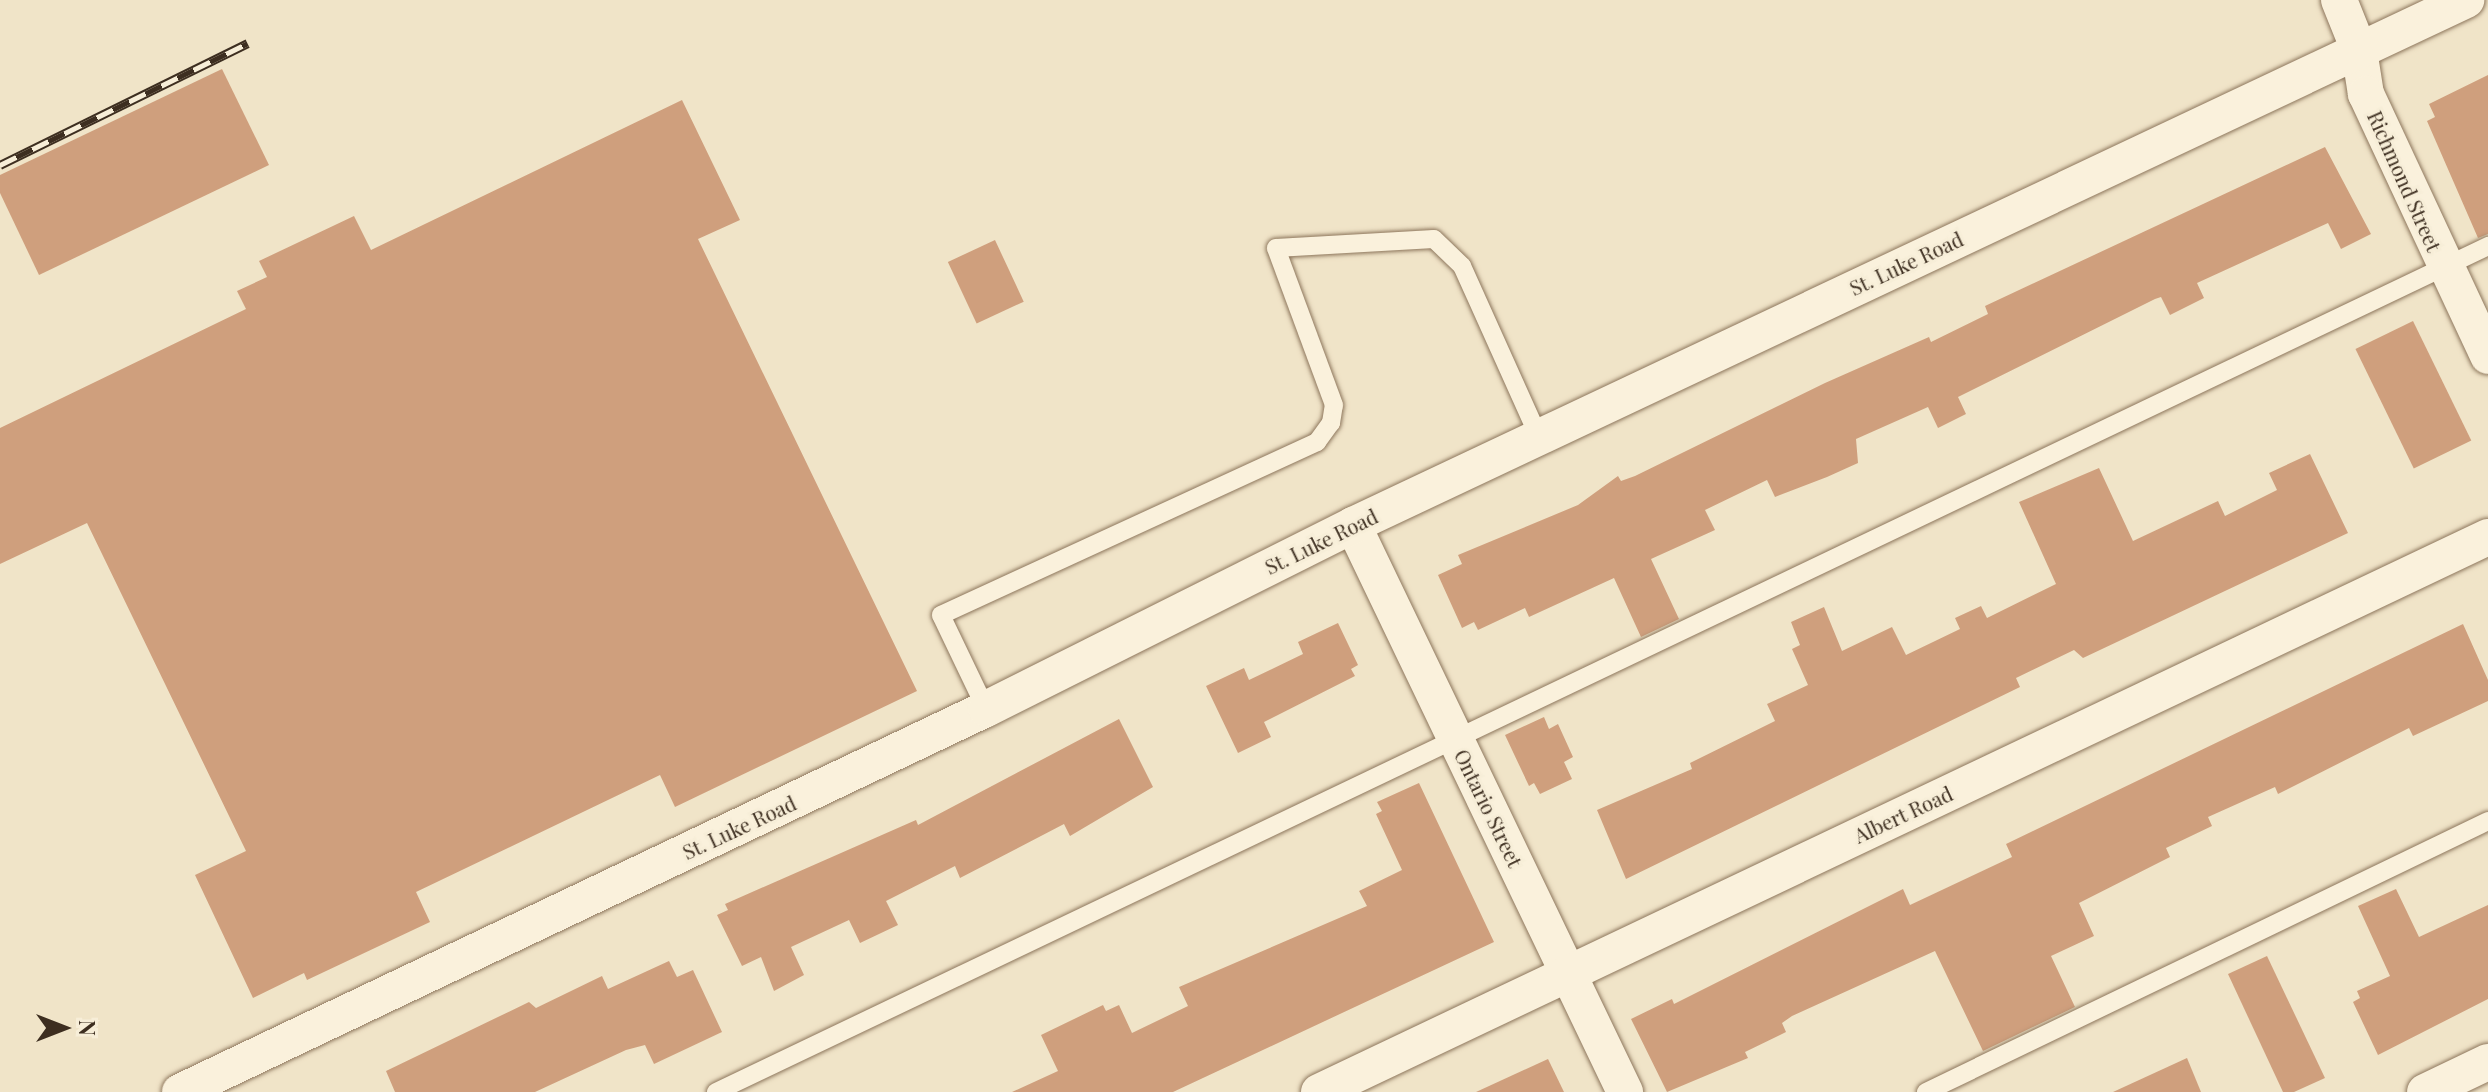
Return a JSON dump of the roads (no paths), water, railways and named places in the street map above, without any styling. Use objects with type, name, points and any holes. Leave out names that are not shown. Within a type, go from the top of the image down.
[{"type":"street","name":"Richmond Street","points":[[2339,0],[2359,50],[2366,94],[2443,267],[2488,356]]},
{"type":"street","name":"St. Luke Road","points":[[180,1092],[227,1082],[1353,525],[2466,0]]},
{"type":"street","name":"Ontario Street","points":[[1353,525],[1625,1092]]},
{"type":"street","name":"Albert Road","points":[[1319,1092],[2488,537]]},
{"type":"street","points":[[2425,1092],[2488,1062]]},
{"type":"lane","points":[[986,709],[941,615],[1317,442],[1331,423],[1334,405],[1276,248],[1434,239],[1462,266],[1539,437]]},
{"type":"lane","points":[[716,1092],[2488,246]]},
{"type":"lane","points":[[1926,1092],[2488,821]]},
{"type":"railway","points":[[0,165],[248,43]]}]
